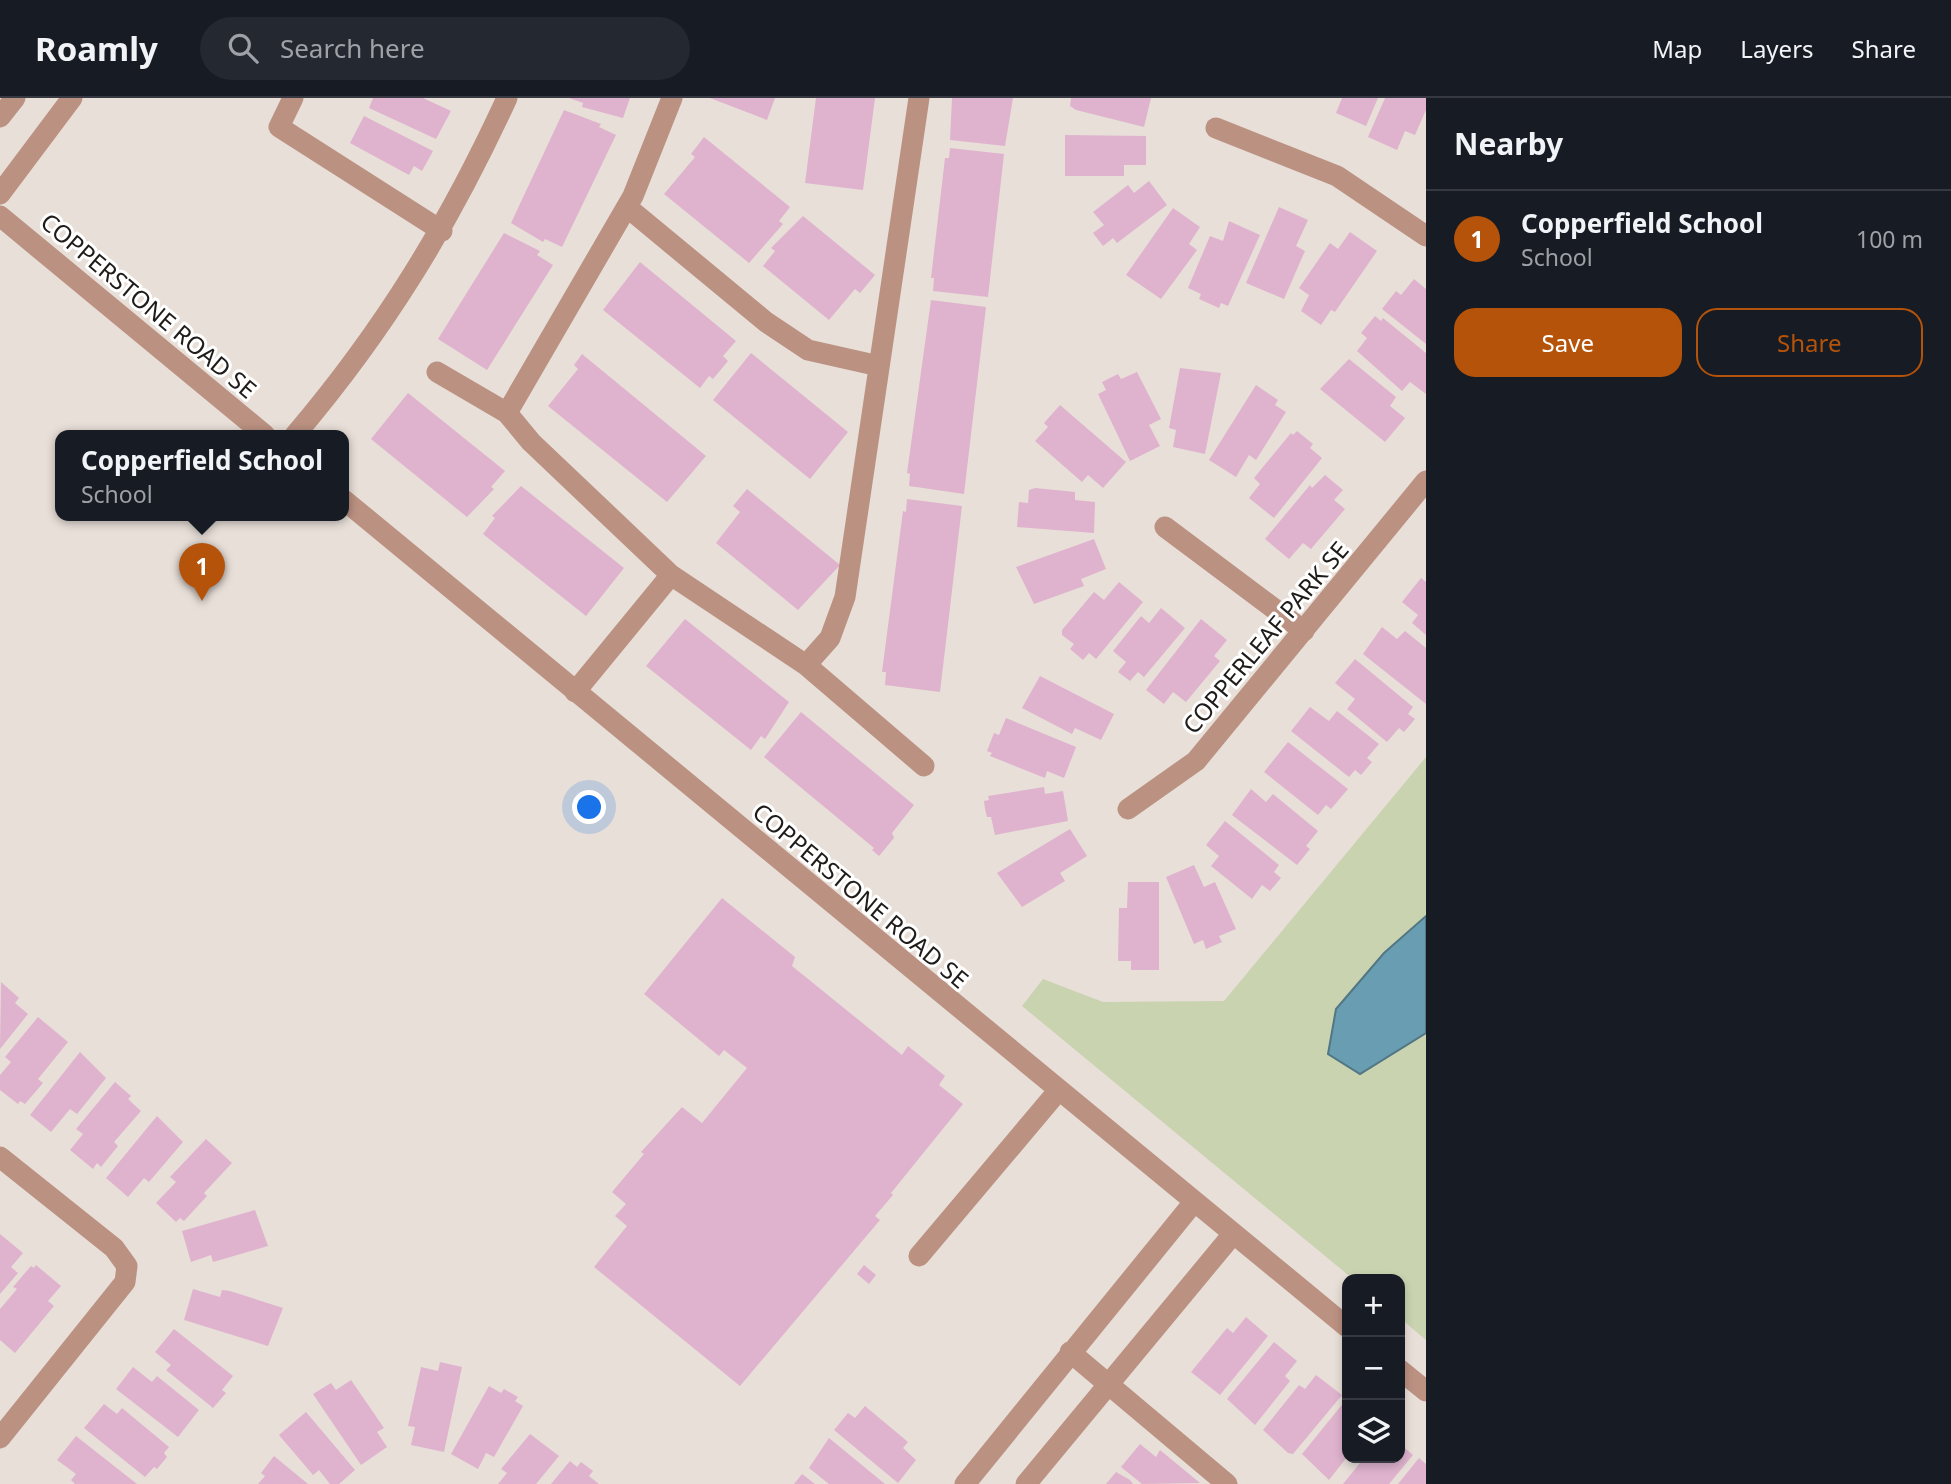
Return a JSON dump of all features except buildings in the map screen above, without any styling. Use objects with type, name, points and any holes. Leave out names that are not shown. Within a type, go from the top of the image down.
[{"type":"street","points":[[0,117],[15,98]]},
{"type":"street","points":[[0,194],[72,98]]},
{"type":"street","points":[[293,98],[279,127],[442,231]]},
{"type":"street","points":[[299,430],[374,335],[442,231],[508,98]]},
{"type":"street","points":[[508,413],[627,207],[672,98]]},
{"type":"street","points":[[806,665],[830,638],[845,597],[919,98]]},
{"type":"street","points":[[1216,128],[1337,176],[1426,236]]},
{"type":"street","points":[[627,207],[766,322],[808,350],[879,366]]},
{"type":"street","name":"COPPERSTONE ROAD SE","points":[[0,216],[259,430]]},
{"type":"street","points":[[437,372],[508,413],[531,442],[671,575],[697,595],[806,665],[924,766]]},
{"type":"street","name":"COPPERLEAF PARK SE","points":[[1128,809],[1196,761],[1426,481]]},
{"type":"street","name":"COPPERSTONE ROAD SE","points":[[349,504],[1342,1323]]},
{"type":"street","points":[[1165,527],[1304,631]]},
{"type":"street","points":[[575,692],[671,575]]},
{"type":"street","points":[[919,1256],[1058,1091]]},
{"type":"street","points":[[0,1157],[114,1248],[127,1266],[125,1282],[0,1438]]},
{"type":"street","points":[[965,1484],[1194,1202]]},
{"type":"street","points":[[1026,1484],[1233,1234]]},
{"type":"street","points":[[1070,1352],[1227,1484]]},
{"type":"street","points":[[1405,1374],[1426,1391]]},
{"type":"green space","points":[[1426,757],[1426,1340],[1405,1322],[1405,1274],[1347,1274],[1022,1006],[1043,979],[1103,1002],[1224,1001]]},
{"type":"water","points":[[1426,916],[1426,1033],[1360,1074],[1328,1054],[1336,1009],[1384,953]]},
{"type":"place","name":"Copperfield School","points":[[202,601]]}]
